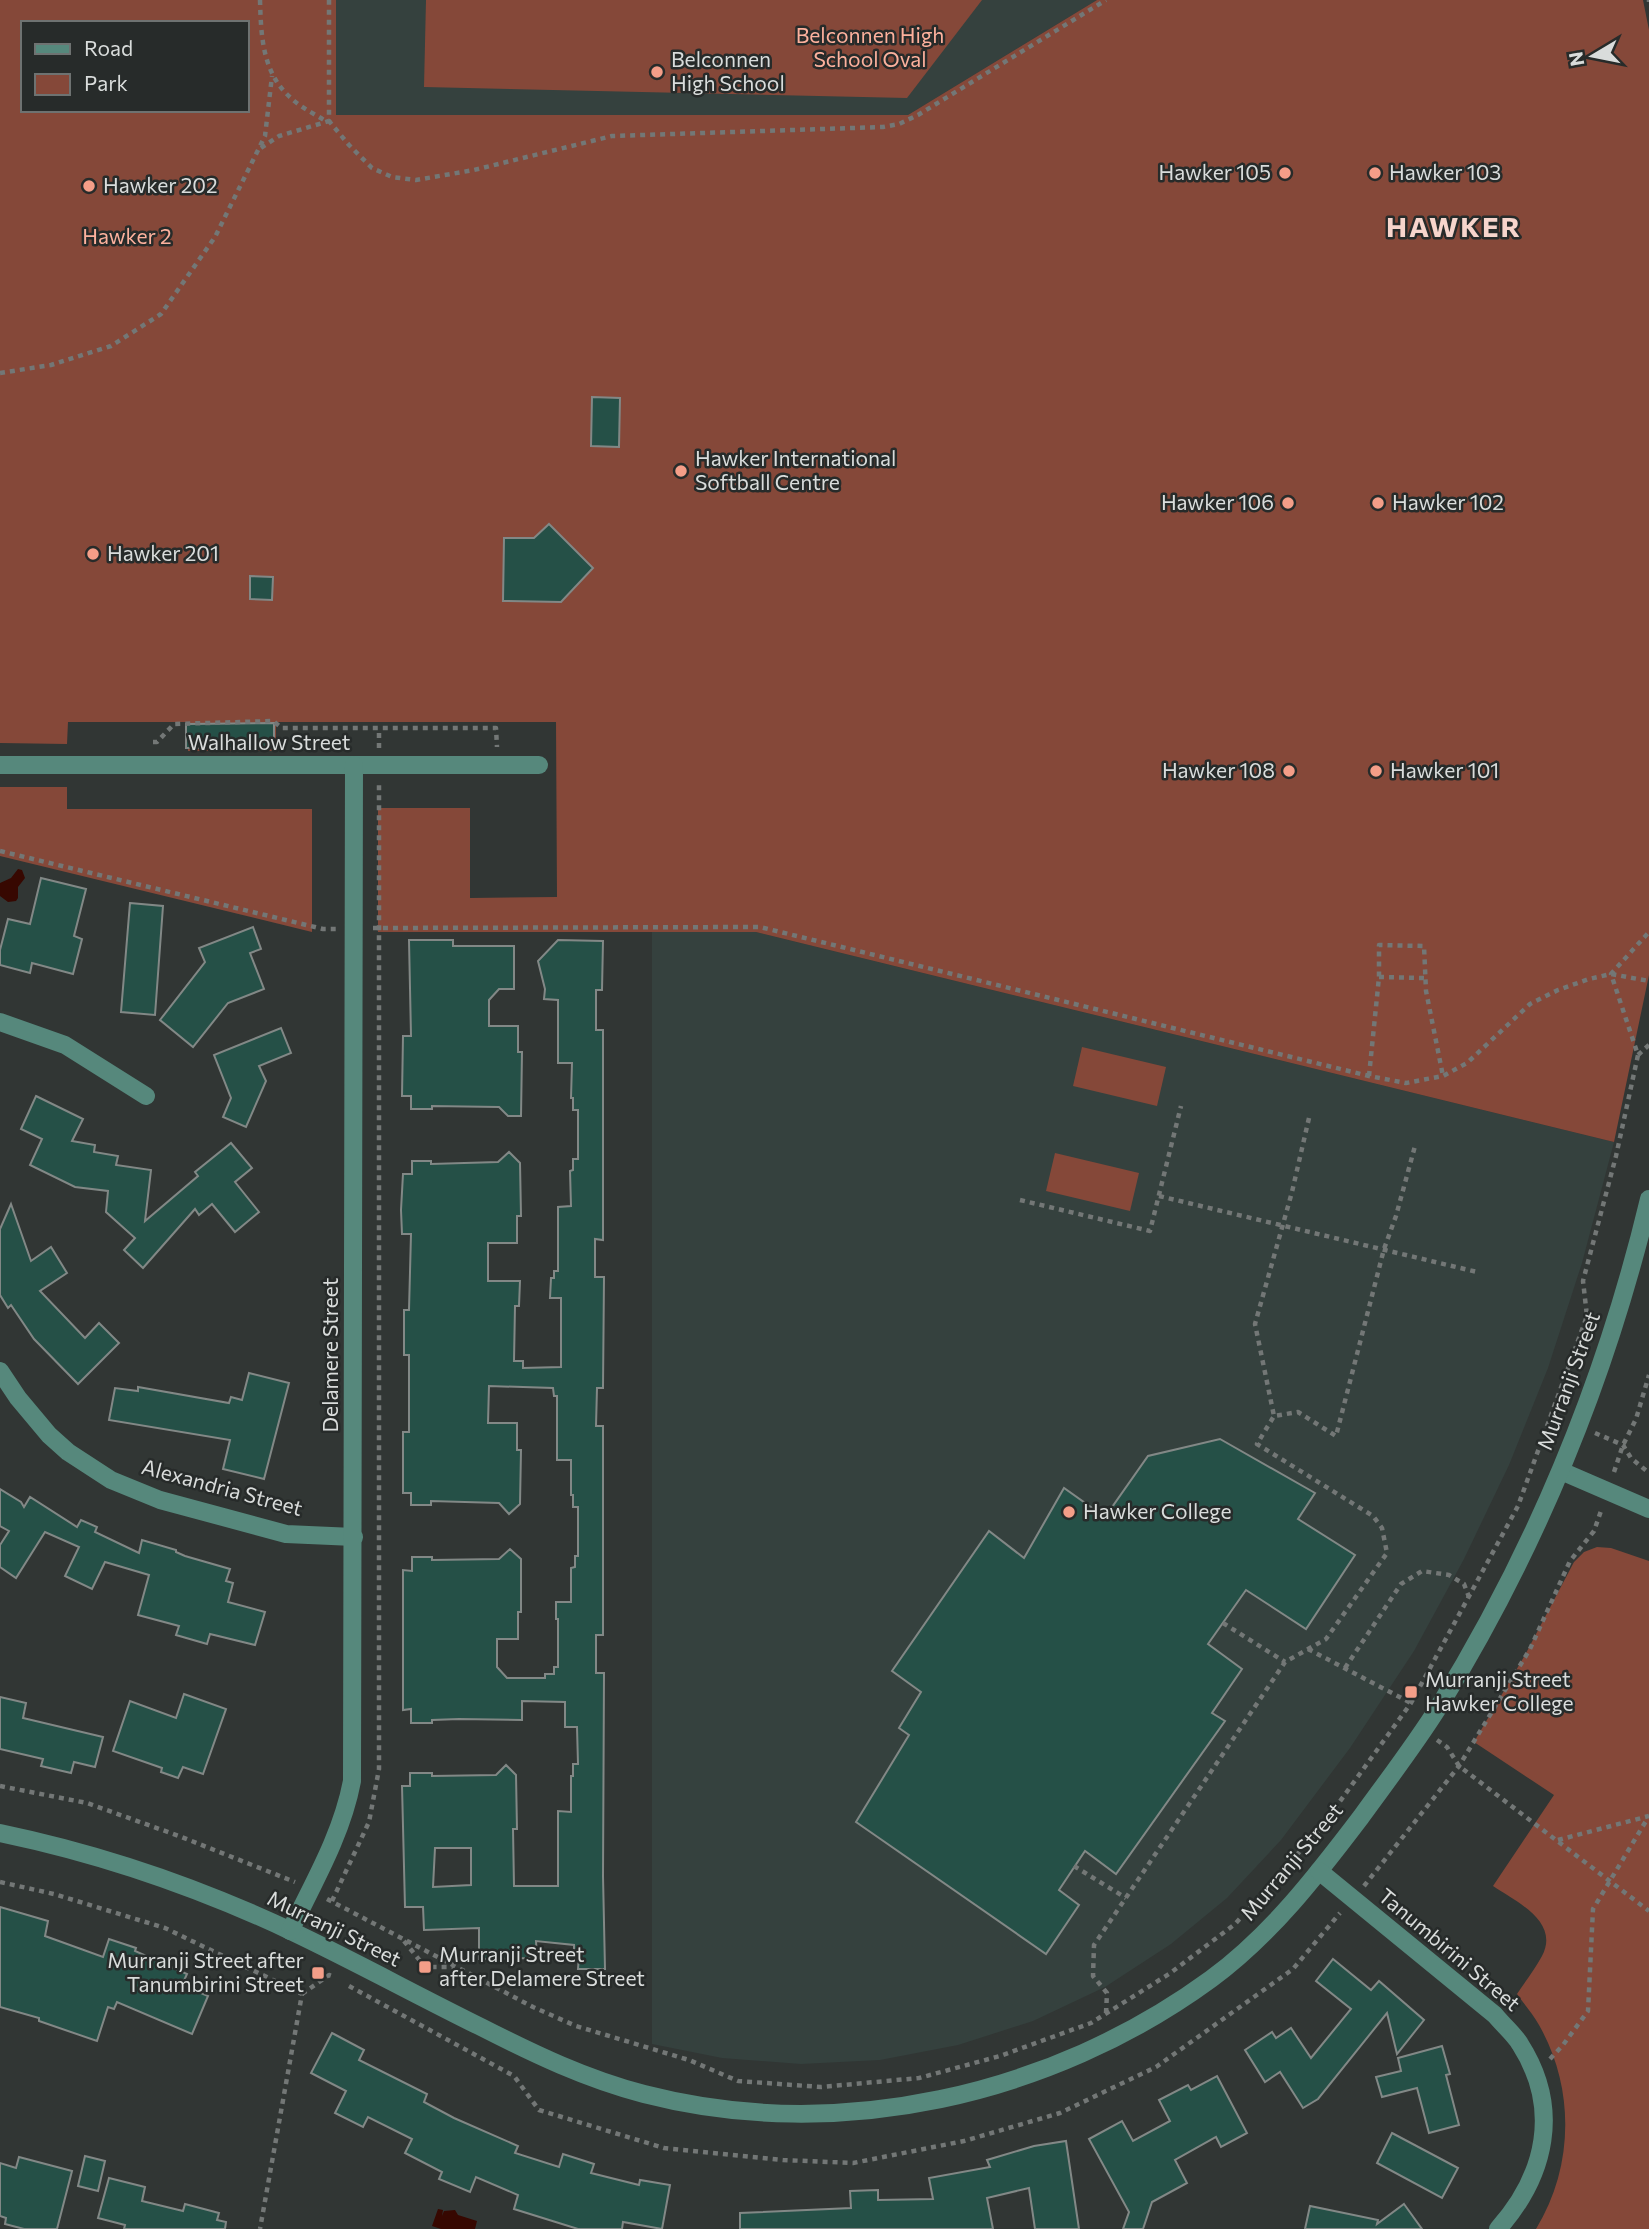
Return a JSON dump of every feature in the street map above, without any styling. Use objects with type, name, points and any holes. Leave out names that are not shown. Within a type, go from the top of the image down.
[{"type":"street","name":"Walhallow Street","points":[[0,765],[539,765]]},
{"type":"street","name":"Delamere Street","points":[[290,1931],[333,1842],[348,1802],[352,1781],[354,765]]},
{"type":"street","points":[[0,1022],[65,1045],[146,1096]]},
{"type":"street","name":"Murranji Street","points":[[0,1833],[141,1870],[184,1885],[290,1931],[542,2058],[650,2096],[767,2113],[847,2112],[887,2109],[966,2094],[1042,2071],[1150,2021],[1214,1977],[1271,1927],[1319,1871],[1423,1731],[1506,1588],[1561,1471],[1617,1317],[1649,1199]]},
{"type":"street","name":"Alexandria Street","points":[[0,1371],[49,1436],[111,1480],[160,1500],[286,1534],[354,1537]]},
{"type":"street","points":[[1561,1471],[1649,1509]]},
{"type":"street","name":"Tanumbirini Street","points":[[1319,1871],[1495,2015],[1520,2043],[1536,2074],[1544,2107],[1543,2143],[1533,2177],[1515,2209],[1498,2229]]},
{"type":"path","points":[[260,0],[261,34],[267,62],[272,75],[290,98],[329,121],[372,168],[391,177],[416,180],[474,170],[612,136],[883,127],[899,124],[1106,0]]},
{"type":"path","points":[[329,0],[329,121]]},
{"type":"path","points":[[0,373],[51,365],[111,346],[161,314],[215,237],[265,135],[272,75]]},
{"type":"path","points":[[258,150],[279,135],[329,121]]},
{"type":"path","points":[[144,743],[157,742],[174,724],[273,721],[282,728],[496,728],[498,765]]},
{"type":"path","points":[[332,1901],[369,1822],[379,1769],[379,728]]},
{"type":"path","points":[[0,851],[324,929],[760,927],[1406,1083],[1443,1076],[1467,1063],[1530,1004],[1558,990],[1611,974],[1649,981]]},
{"type":"path","points":[[1611,974],[1649,932]]},
{"type":"path","points":[[1369,1076],[1379,977],[1379,945],[1424,946],[1424,978],[1443,1076]]},
{"type":"path","points":[[0,1787],[87,1803],[286,1877],[533,2007],[576,2026],[689,2060],[738,2081],[821,2087],[919,2078],[1000,2056],[1091,2023],[1169,1974],[1235,1924],[1320,1829],[1411,1703],[1518,1506],[1587,1316],[1583,1281],[1616,1156],[1638,1055],[1611,974]]},
{"type":"path","points":[[1379,977],[1424,978]]},
{"type":"path","points":[[1638,1055],[1649,1045]]},
{"type":"path","points":[[1020,1200],[1150,1231],[1181,1106]]},
{"type":"path","points":[[1106,2013],[1107,1993],[1093,1976],[1094,1945],[1285,1662],[1326,1639],[1387,1553],[1382,1528],[1373,1516],[1257,1444],[1274,1416],[1255,1324],[1292,1192],[1309,1118]]},
{"type":"path","points":[[1274,1416],[1298,1412],[1336,1436],[1384,1249],[1415,1146]]},
{"type":"path","points":[[1159,1196],[1477,1272]]},
{"type":"path","points":[[345,1984],[514,2076],[539,2110],[664,2148],[783,2160],[853,2162],[964,2141],[1060,2113],[1156,2067],[1293,1969],[1353,1899],[1459,1766],[1531,1649],[1570,1561],[1594,1531],[1623,1445],[1636,1419],[1649,1375]]},
{"type":"path","points":[[1552,1414],[1623,1445],[1632,1458],[1649,1473]]},
{"type":"path","points":[[1345,1668],[1401,1584],[1422,1571],[1449,1575],[1464,1584],[1469,1598]]},
{"type":"path","points":[[1223,1623],[1285,1662]]},
{"type":"path","points":[[1308,1649],[1411,1703]]},
{"type":"path","points":[[1423,1731],[1447,1747],[1459,1766],[1649,1911]]},
{"type":"path","points":[[1557,1840],[1649,1816]]},
{"type":"path","points":[[1536,2074],[1563,2045],[1588,2011],[1593,1909],[1649,1816]]},
{"type":"path","points":[[1074,1866],[1126,1898]]},
{"type":"path","points":[[0,1882],[54,1894],[165,1928],[302,1994]]},
{"type":"path","points":[[401,1937],[425,1967],[458,1967]]},
{"type":"path","points":[[260,2229],[302,1994],[329,1975],[337,1979]]},
{"type":"shaded area","name":"Belconnen High School Oval","points":[[336,0],[1097,0],[908,115],[336,115]]},
{"type":"shaded area","points":[[18,869],[22,870],[25,878],[18,887],[16,901],[8,902],[0,896],[0,883],[11,878]]},
{"type":"shaded area","name":"Hawker College","points":[[652,932],[756,932],[1614,1142],[1582,1263],[1548,1368],[1509,1465],[1464,1559],[1414,1651],[1350,1748],[1281,1840],[1227,1898],[1171,1944],[1105,1987],[1033,2021],[958,2045],[880,2060],[801,2064],[722,2058],[652,2044]]},
{"type":"shaded area","points":[[438,2209],[443,2210],[442,2216],[444,2211],[455,2210],[458,2215],[477,2221],[475,2229],[441,2229],[432,2226]]},
{"type":"green space","name":"Hawker 2","points":[[0,0],[336,0],[336,115],[908,115],[1097,0],[1643,0],[1649,30],[1649,975],[1614,1142],[756,932],[378,932],[378,808],[470,808],[470,898],[557,897],[556,722],[276,722],[276,751],[188,751],[187,722],[68,722],[67,744],[0,743]]},
{"type":"green space","name":"Belconnen High School Oval","points":[[426,0],[982,0],[907,98],[424,87]]},
{"type":"green space","points":[[0,787],[67,787],[67,809],[312,809],[312,932],[0,856]]},
{"type":"green space","points":[[1082,1047],[1166,1067],[1157,1106],[1073,1086]]},
{"type":"green space","points":[[1055,1153],[1139,1173],[1130,1211],[1046,1191]]},
{"type":"green space","points":[[1597,1547],[1611,1548],[1649,1561],[1649,2229],[1536,2229],[1558,2180],[1563,2154],[1564,2101],[1551,2049],[1537,2021],[1517,1994],[1542,1956],[1546,1944],[1545,1933],[1533,1914],[1493,1886],[1554,1795],[1474,1742],[1525,1655],[1574,1562],[1584,1552]]},
{"type":"building","points":[[592,397],[620,398],[619,447],[591,446]]},
{"type":"building","points":[[549,524],[593,568],[561,602],[503,601],[504,538],[534,538]]},
{"type":"building","points":[[250,576],[273,577],[272,600],[250,599]]},
{"type":"building","points":[[274,723],[274,748],[186,748],[186,724]]},
{"type":"building","points":[[41,878],[86,889],[74,936],[82,939],[73,974],[32,963],[30,973],[0,965],[0,950],[8,919],[30,924]]},
{"type":"building","points":[[130,903],[163,906],[155,1015],[121,1012]]},
{"type":"building","points":[[253,927],[261,949],[250,953],[264,989],[228,1003],[193,1047],[160,1020],[205,962],[199,948]]},
{"type":"building","points":[[409,940],[453,940],[453,946],[514,946],[514,989],[499,989],[489,1000],[489,1026],[518,1026],[518,1052],[522,1052],[521,1116],[508,1116],[499,1107],[432,1106],[432,1109],[411,1109],[411,1096],[402,1096],[403,1036],[411,1036]]},
{"type":"building","points":[[558,940],[603,941],[602,990],[596,990],[596,1030],[603,1030],[603,1240],[595,1239],[595,1277],[604,1277],[603,1388],[597,1388],[596,1426],[603,1426],[603,1635],[596,1635],[596,1673],[604,1673],[605,1969],[578,1969],[579,1956],[574,1956],[574,1945],[536,1941],[537,1958],[479,1959],[479,1928],[424,1930],[423,1907],[405,1907],[402,1786],[410,1786],[410,1773],[432,1773],[432,1776],[496,1775],[506,1765],[516,1775],[514,1886],[558,1886],[558,1811],[571,1812],[571,1776],[573,1764],[578,1764],[577,1727],[565,1727],[565,1702],[522,1701],[522,1720],[459,1719],[411,1723],[411,1709],[403,1710],[403,1570],[412,1571],[412,1557],[432,1557],[432,1560],[499,1559],[510,1549],[521,1559],[518,1639],[497,1639],[497,1667],[507,1678],[545,1678],[545,1674],[554,1674],[554,1667],[558,1667],[556,1602],[571,1602],[571,1568],[575,1567],[575,1556],[578,1556],[578,1507],[573,1507],[571,1495],[571,1460],[557,1460],[557,1396],[554,1396],[553,1388],[489,1386],[488,1423],[517,1423],[517,1450],[521,1450],[520,1504],[509,1514],[499,1503],[431,1501],[431,1505],[411,1505],[411,1493],[403,1493],[403,1432],[409,1432],[409,1355],[404,1355],[404,1310],[409,1310],[411,1234],[402,1234],[401,1210],[403,1174],[412,1174],[412,1161],[431,1161],[431,1164],[498,1162],[509,1152],[520,1163],[521,1216],[517,1216],[517,1243],[488,1243],[488,1281],[520,1281],[519,1306],[515,1306],[514,1361],[523,1361],[523,1368],[561,1367],[561,1298],[550,1298],[551,1278],[554,1278],[554,1271],[558,1271],[558,1207],[571,1206],[570,1171],[573,1170],[573,1159],[578,1159],[578,1110],[573,1110],[571,1098],[572,1063],[558,1063],[558,1000],[544,999],[545,989],[538,961]],"holes":[[[435,1848],[471,1848],[471,1885],[433,1887]]]},
{"type":"building","points":[[281,1028],[291,1053],[259,1066],[266,1081],[246,1127],[223,1117],[231,1098],[214,1055]]},
{"type":"building","points":[[36,1096],[83,1119],[72,1141],[95,1145],[94,1152],[118,1156],[116,1165],[151,1170],[145,1221],[198,1176],[195,1172],[231,1143],[252,1168],[235,1182],[259,1212],[235,1232],[212,1204],[199,1215],[195,1209],[143,1268],[124,1250],[135,1238],[106,1212],[108,1191],[75,1187],[30,1165],[42,1139],[21,1129]]},
{"type":"building","points":[[11,1204],[31,1261],[51,1247],[67,1273],[40,1291],[85,1338],[99,1323],[119,1343],[78,1384],[34,1339],[11,1305],[8,1308],[0,1295],[0,1229]]},
{"type":"building","points":[[249,1373],[289,1383],[264,1479],[223,1469],[230,1440],[109,1420],[115,1388],[138,1391],[138,1387],[229,1403],[231,1397],[242,1400]]},
{"type":"building","points":[[1220,1439],[1315,1493],[1298,1519],[1355,1555],[1306,1629],[1246,1590],[1208,1644],[1242,1669],[1212,1713],[1225,1721],[1116,1874],[1085,1851],[1059,1890],[1079,1905],[1046,1954],[856,1822],[909,1735],[899,1728],[921,1692],[892,1671],[989,1531],[1024,1558],[1064,1488],[1105,1517],[1148,1456]]},
{"type":"building","points":[[0,1489],[21,1502],[24,1507],[30,1497],[77,1527],[81,1520],[97,1527],[95,1532],[139,1553],[142,1540],[230,1569],[226,1581],[233,1583],[228,1602],[265,1612],[255,1645],[210,1634],[207,1644],[176,1635],[179,1626],[138,1615],[149,1575],[105,1562],[92,1589],[65,1576],[79,1547],[45,1532],[16,1578],[0,1567],[0,1545],[9,1531],[0,1526]]},
{"type":"building","points":[[184,1694],[226,1709],[203,1774],[183,1767],[178,1778],[161,1772],[162,1768],[113,1751],[130,1701],[176,1718]]},
{"type":"building","points":[[0,1697],[26,1703],[23,1718],[103,1737],[95,1767],[74,1762],[71,1773],[41,1766],[43,1759],[0,1749]]},
{"type":"building","points":[[0,1907],[48,1921],[45,1936],[103,1957],[109,1939],[136,1948],[135,1951],[187,1974],[182,1985],[208,1996],[192,2034],[117,2002],[114,2009],[108,2007],[97,2041],[39,2021],[39,2018],[0,2007]]},
{"type":"building","points":[[1333,1959],[1371,1990],[1379,1981],[1424,2020],[1397,2054],[1387,2013],[1318,2099],[1303,2108],[1280,2072],[1265,2082],[1245,2050],[1272,2032],[1276,2038],[1291,2028],[1311,2058],[1351,2009],[1316,1981]]},
{"type":"building","points":[[332,2033],[364,2050],[359,2060],[427,2094],[424,2102],[518,2146],[515,2153],[559,2167],[563,2154],[594,2164],[591,2173],[639,2185],[640,2180],[670,2185],[662,2229],[623,2222],[622,2229],[578,2229],[514,2209],[518,2195],[476,2177],[470,2192],[439,2179],[442,2172],[405,2153],[412,2139],[368,2117],[363,2127],[335,2113],[346,2091],[311,2073]]},
{"type":"building","points":[[1442,2046],[1450,2074],[1446,2075],[1459,2125],[1429,2133],[1417,2088],[1382,2097],[1376,2077],[1401,2071],[1398,2058]]},
{"type":"building","points":[[1217,2076],[1247,2133],[1221,2147],[1216,2137],[1175,2160],[1187,2183],[1152,2202],[1143,2229],[1123,2229],[1129,2212],[1089,2139],[1122,2121],[1133,2141],[1170,2121],[1159,2100],[1188,2085],[1191,2090]]},
{"type":"building","points":[[1392,2133],[1458,2168],[1442,2198],[1377,2163]]},
{"type":"building","points":[[1066,2141],[1079,2229],[1035,2229],[1029,2188],[987,2198],[993,2229],[740,2229],[740,2213],[851,2208],[850,2191],[878,2190],[878,2200],[933,2199],[929,2178],[990,2167],[987,2160],[1034,2146]]},
{"type":"building","points":[[85,2156],[105,2161],[98,2191],[78,2186]]},
{"type":"building","points":[[19,2157],[72,2171],[57,2229],[24,2229],[5,2224],[6,2218],[0,2216],[0,2163],[16,2168]]},
{"type":"building","points":[[109,2178],[145,2187],[142,2201],[183,2211],[185,2204],[219,2213],[217,2220],[226,2222],[225,2229],[124,2229],[125,2225],[98,2218]]},
{"type":"building","points":[[1404,2204],[1422,2229],[1305,2229],[1310,2206],[1378,2220],[1377,2224]]},
{"type":"place","name":"Belconnen High School","points":[[657,72]]},
{"type":"place","name":"Hawker 105","points":[[1285,173]]},
{"type":"place","name":"Hawker 103","points":[[1375,173]]},
{"type":"place","name":"Hawker 202","points":[[89,186]]},
{"type":"place","name":"Hawker International Softball Centre","points":[[681,471]]},
{"type":"place","name":"Hawker 106","points":[[1288,503]]},
{"type":"place","name":"Hawker 102","points":[[1378,503]]},
{"type":"place","name":"Hawker 201","points":[[93,554]]},
{"type":"place","name":"Hawker 108","points":[[1289,771]]},
{"type":"place","name":"Hawker 101","points":[[1376,771]]},
{"type":"place","name":"Hawker College","points":[[1069,1512]]},
{"type":"place","name":"Murranji Street Hawker College","points":[[1411,1692]]},
{"type":"place","name":"Murranji Street after Delamere Street","points":[[425,1967]]},
{"type":"place","name":"Murranji Street after Tanumbirini Street","points":[[318,1973]]},
{"type":"district","name":"HAWKER","points":[[1454,227]]}]
